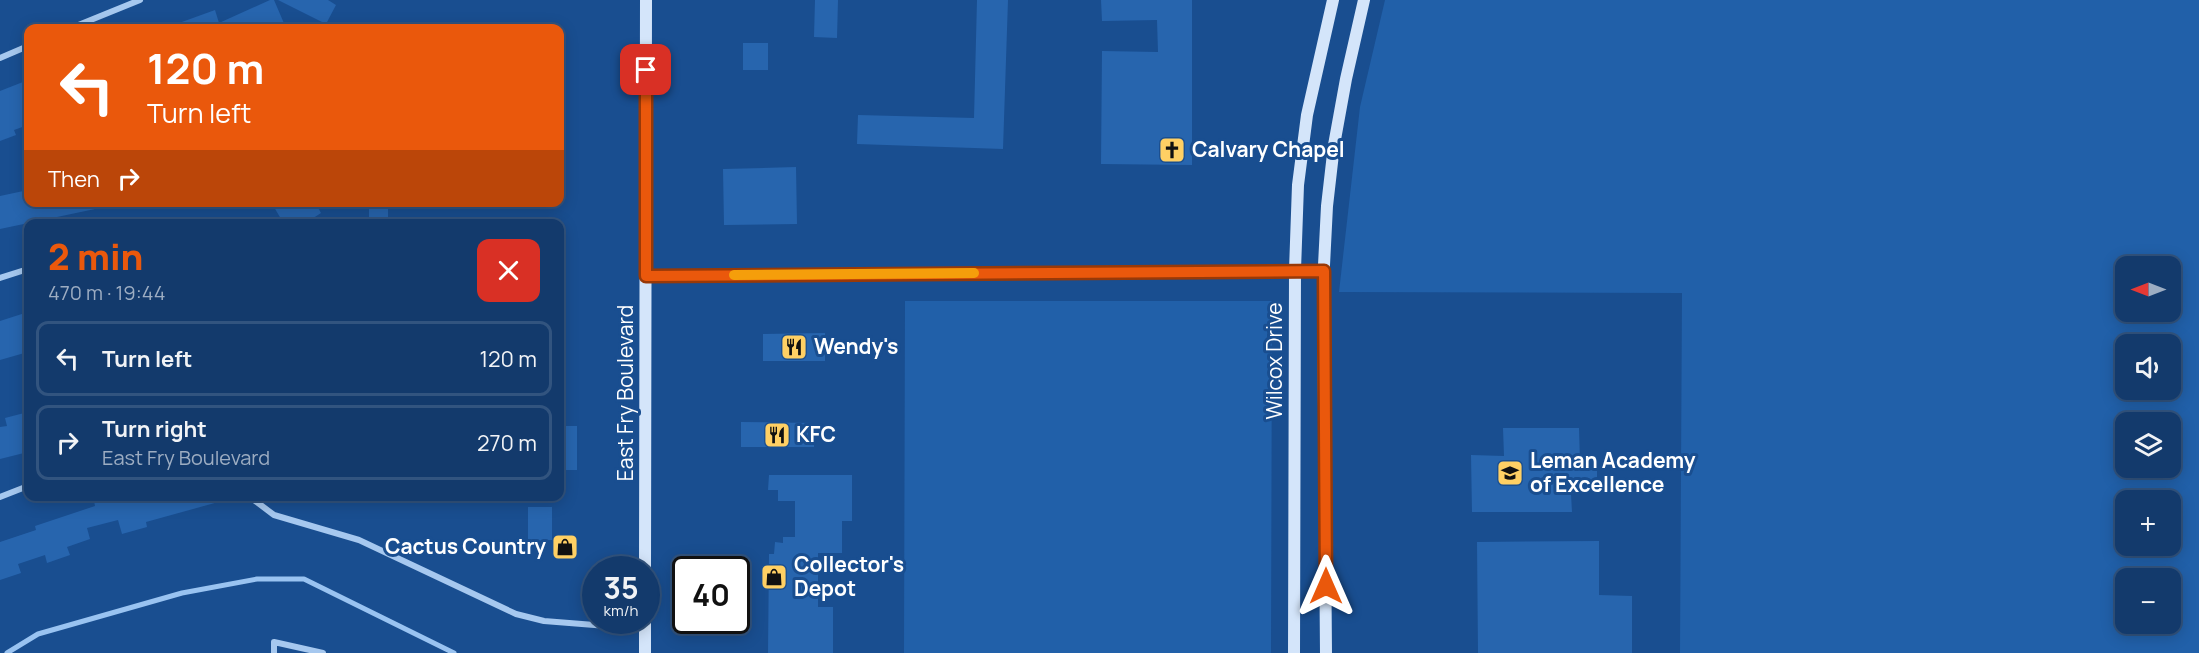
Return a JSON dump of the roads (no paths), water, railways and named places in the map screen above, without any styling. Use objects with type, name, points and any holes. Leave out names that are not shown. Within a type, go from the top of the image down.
[{"type":"street","points":[[81,24],[140,0]]},
{"type":"street","name":"East Fry Boulevard","points":[[645,556],[646,0]]},
{"type":"street","name":"Wilcox Drive","points":[[1294,653],[1295,270],[1298,185],[1305,127],[1333,0]]},
{"type":"street","points":[[1326,653],[1324,271],[1327,206],[1334,145],[1364,0]]},
{"type":"street","points":[[0,58],[24,48]]},
{"type":"street","points":[[0,278],[24,270]]},
{"type":"street","points":[[646,276],[1324,271]]},
{"type":"street","points":[[0,497],[24,488]]},
{"type":"street","points":[[256,501],[274,515],[359,540],[516,614],[544,621],[582,623]]},
{"type":"street","points":[[645,634],[645,653]]},
{"type":"street","points":[[274,653],[274,642],[323,653]]},
{"type":"waterway","points":[[7,653],[38,634],[182,593],[257,579],[304,579],[454,653]]},
{"type":"place","name":"Calvary Chapel","points":[[1172,150]]},
{"type":"place","name":"Wendy's","points":[[794,347]]},
{"type":"place","name":"KFC","points":[[777,435]]},
{"type":"place","name":"Leman Academy of Excellence","points":[[1510,473]]},
{"type":"place","name":"Cactus Country","points":[[565,547]]},
{"type":"place","name":"Collector's Depot","points":[[774,577]]}]
